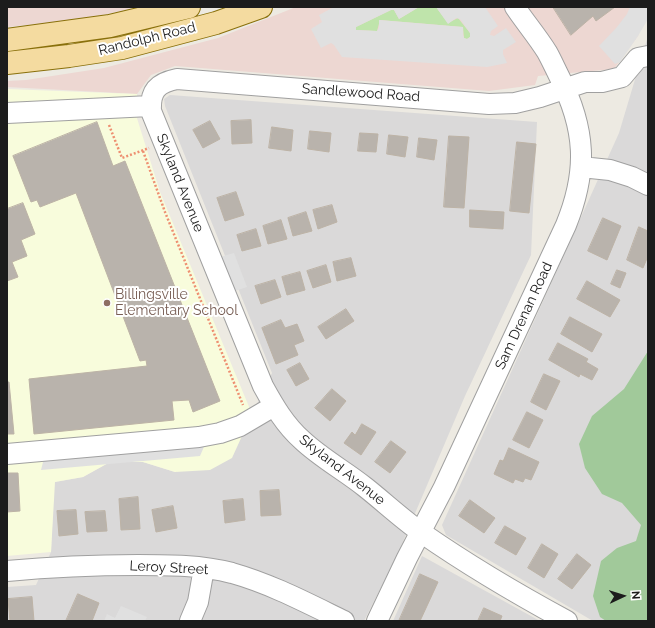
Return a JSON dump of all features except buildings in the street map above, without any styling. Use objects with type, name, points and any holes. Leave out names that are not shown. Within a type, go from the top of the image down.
[{"type":"main road","name":"Randolph Road","points":[[7,40],[110,26],[188,7]]},
{"type":"main road","name":"Randolph Road","points":[[7,63],[122,48],[216,22],[261,7]]},
{"type":"street","name":"Sam Drenan Road","points":[[377,621],[420,532],[444,487],[575,203],[580,178],[581,153],[575,115],[565,88],[548,53],[515,7]]},
{"type":"street","name":"Sandlewood Road","points":[[150,106],[150,101],[154,91],[158,87],[166,81],[177,79],[489,104],[515,103],[540,97],[584,82],[602,82],[622,77],[638,58],[648,56]]},
{"type":"street","points":[[7,113],[150,106]]},
{"type":"street","name":"Skyland Avenue","points":[[150,106],[152,116],[260,379],[274,406],[301,440],[366,488],[420,532],[507,588],[567,621]]},
{"type":"street","points":[[581,166],[610,170],[632,177],[648,185]]},
{"type":"street","points":[[7,454],[213,435],[240,426],[274,406]]},
{"type":"street","name":"Leroy Street","points":[[7,571],[118,565],[181,565],[204,568],[236,574],[279,590],[344,621]]},
{"type":"street","points":[[190,621],[198,602],[204,568]]},
{"type":"path","points":[[109,124],[122,158],[153,146]]},
{"type":"path","points":[[143,151],[165,212],[245,411]]},
{"type":"shaded area","points":[[7,7],[140,7],[93,17],[7,27]]},
{"type":"shaded area","points":[[296,7],[648,7],[638,36],[614,69],[538,76],[535,85],[489,91],[175,66],[151,75],[137,94],[7,87],[7,81],[26,80],[104,68],[218,38]]},
{"type":"shaded area","points":[[334,7],[419,7],[399,19],[394,10],[391,10],[356,27],[356,30],[377,31],[379,28],[379,20],[463,27],[464,38],[467,39],[470,37],[470,33],[460,19],[456,18],[448,24],[436,7],[485,7],[498,26],[491,31],[490,35],[494,36],[506,28],[516,42],[503,50],[507,63],[487,67],[342,57],[331,43],[321,48],[311,29],[322,22],[319,15]]},
{"type":"shaded area","points":[[630,7],[648,7],[648,19],[620,62],[615,64],[599,46],[617,27],[627,14]]},
{"type":"shaded area","points":[[648,36],[648,621],[593,621],[446,535],[442,525],[619,133]]},
{"type":"shaded area","name":"Billingsville Elementary School","points":[[7,89],[137,94],[136,115],[160,192],[252,414],[232,458],[210,470],[175,472],[143,462],[110,462],[83,477],[55,482],[51,552],[7,556]]},
{"type":"shaded area","points":[[170,95],[537,122],[531,255],[465,396],[396,558],[364,621],[7,621],[7,587],[36,585],[51,552],[54,482],[83,477],[110,462],[143,462],[175,472],[252,414],[272,373],[165,106],[164,99]]},
{"type":"shaded area","points":[[234,253],[247,287],[235,291],[220,257]]},
{"type":"shaded area","points":[[206,442],[200,456],[41,470],[44,458]]},
{"type":"shaded area","points":[[422,556],[540,621],[393,621]]},
{"type":"shaded area","points":[[121,606],[147,617],[145,621],[104,621],[107,614],[115,618]]},
{"type":"green space","points":[[419,7],[436,7],[448,23],[458,18],[470,33],[470,37],[467,39],[464,38],[463,27],[380,20],[377,31],[356,30],[356,27],[391,10],[394,10],[399,19]]},
{"type":"green space","points":[[648,351],[648,621],[606,621],[600,617],[593,596],[601,561],[617,548],[636,541],[641,525],[622,503],[602,494],[585,468],[579,444],[592,416],[624,389]]},
{"type":"place","name":"Billingsville Elementary School","points":[[107,303]]}]
